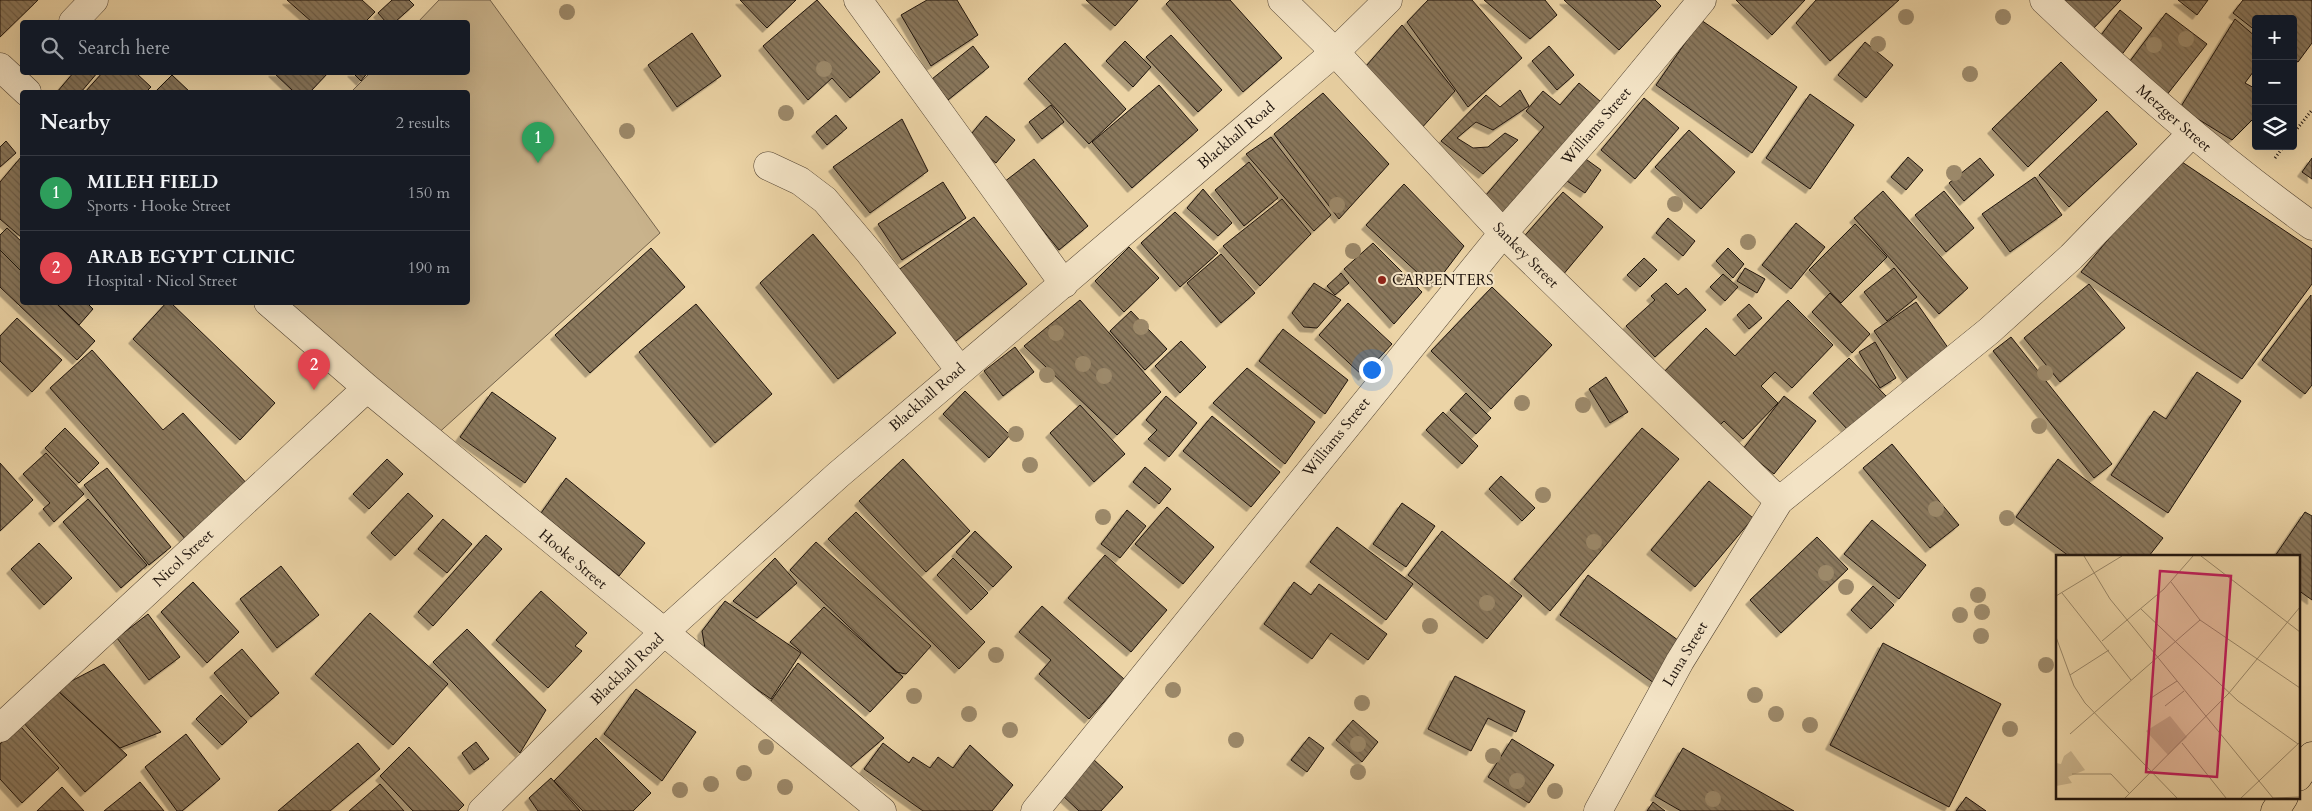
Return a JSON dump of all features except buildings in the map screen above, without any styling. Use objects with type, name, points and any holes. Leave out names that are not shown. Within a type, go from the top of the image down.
[{"type":"main road","points":[[2300,773],[2312,756]]},
{"type":"main road","points":[[2275,811],[2283,798]]},
{"type":"street","points":[[75,20],[94,0]]},
{"type":"street","points":[[858,0],[1064,284]]},
{"type":"street","name":"Sankey Street","points":[[1282,0],[1335,52],[1503,233],[1779,501]]},
{"type":"street","name":"Blackhall Road","points":[[482,811],[663,633],[838,475],[959,370],[1064,284],[1197,167],[1335,52],[1388,0]]},
{"type":"street","name":"Williams Street","points":[[1035,811],[1503,233],[1612,108],[1702,0]]},
{"type":"street","name":"Metzger Street","points":[[2044,0],[2111,64],[2191,134],[2254,185],[2312,226]]},
{"type":"street","name":"Luna Street","points":[[1598,811],[1680,661],[1779,501],[1989,331],[2071,257],[2191,134]]},
{"type":"street","points":[[768,166],[800,181],[824,200],[869,252],[959,370]]},
{"type":"street","name":"Hooke Street","points":[[271,305],[367,388],[882,811]]},
{"type":"street","name":"Nicol Street","points":[[0,728],[367,388]]},
{"type":"path","points":[[2297,129],[2312,110]]},
{"type":"shaded area","points":[[439,0],[490,0],[660,233],[434,437],[291,305],[470,305],[470,90],[353,90],[368,75],[470,75],[470,20],[420,20]]},
{"type":"place","name":"MILEH FIELD","points":[[538,163]]},
{"type":"place","name":"CARPENTERS","points":[[1382,280]]},
{"type":"place","name":"ARAB EGYPT CLINIC","points":[[314,390]]}]
